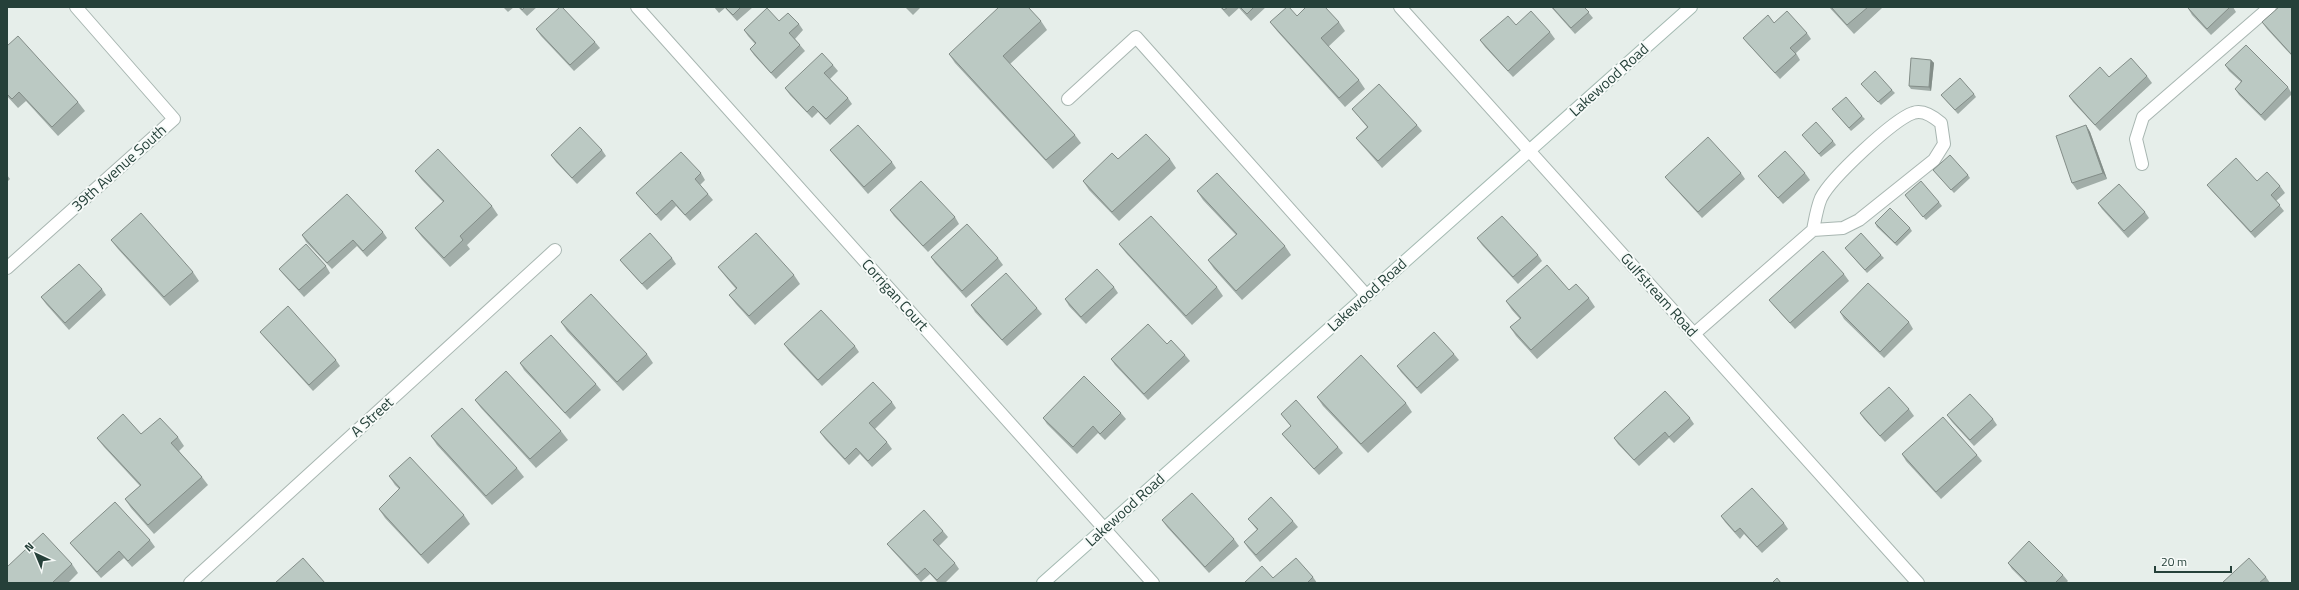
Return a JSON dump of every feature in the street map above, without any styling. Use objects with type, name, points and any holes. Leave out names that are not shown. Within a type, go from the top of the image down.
[{"type":"street","name":"39th Avenue South","points":[[7,268],[174,119],[76,7]]},
{"type":"street","name":"Corrigan Court","points":[[637,7],[1153,583]]},
{"type":"street","name":"Gulfstream Road","points":[[1400,7],[1918,583]]},
{"type":"street","name":"Lakewood Road","points":[[1043,583],[1691,7]]},
{"type":"street","points":[[2142,164],[2136,139],[2143,117],[2270,7]]},
{"type":"street","points":[[1068,99],[1136,37],[1366,295]]},
{"type":"street","points":[[1694,334],[1813,230],[1821,198],[1834,178],[1898,121],[1915,112],[1931,115],[1941,123],[1944,144],[1934,160],[1911,180],[1859,220],[1844,228],[1813,230]]},
{"type":"street","name":"A Street","points":[[190,583],[555,250]]},
{"type":"building","points":[[560,7],[562,7],[595,42],[570,65],[536,29]]},
{"type":"building","points":[[725,7],[741,7],[733,15]]},
{"type":"building","points":[[999,7],[1028,7],[1041,21],[1003,56],[1075,135],[1046,160],[949,54]]},
{"type":"building","points":[[1221,7],[1228,7],[1224,10]]},
{"type":"building","points":[[1240,7],[1254,7],[1247,14]]},
{"type":"building","points":[[1287,7],[1289,7],[1297,16],[1306,7],[1325,7],[1339,22],[1321,38],[1359,80],[1339,98],[1270,22]]},
{"type":"building","points":[[1552,7],[1584,7],[1589,12],[1571,28]]},
{"type":"building","points":[[1831,7],[1868,7],[1847,25]]},
{"type":"building","points":[[2230,7],[2207,29],[2188,8]]},
{"type":"building","points":[[2279,7],[2292,7],[2292,55],[2262,22]]},
{"type":"building","points":[[767,8],[779,21],[788,13],[799,24],[789,33],[800,45],[771,73],[750,49],[756,43],[744,30]]},
{"type":"building","points":[[1531,11],[1550,32],[1508,71],[1480,40],[1508,16],[1516,25]]},
{"type":"building","points":[[1787,11],[1807,33],[1790,48],[1796,54],[1775,73],[1743,38],[1768,15],[1774,23]]},
{"type":"building","points":[[18,36],[78,102],[52,127],[19,92],[12,99],[7,94],[7,46]]},
{"type":"building","points":[[2246,45],[2288,87],[2261,115],[2235,89],[2242,81],[2225,65]]},
{"type":"building","points":[[822,53],[833,65],[824,73],[848,98],[826,119],[813,106],[807,112],[785,88]]},
{"type":"building","points":[[1911,58],[1931,60],[1929,87],[1909,86]]},
{"type":"building","points":[[2131,58],[2147,76],[2095,125],[2069,96],[2100,67],[2109,77]]},
{"type":"building","points":[[1875,71],[1892,90],[1878,102],[1861,84]]},
{"type":"building","points":[[1960,78],[1974,94],[1955,110],[1941,95]]},
{"type":"building","points":[[1379,84],[1417,125],[1378,161],[1356,138],[1368,127],[1352,109]]},
{"type":"building","points":[[1846,97],[1862,116],[1849,128],[1832,109]]},
{"type":"building","points":[[1816,122],[1833,141],[1819,154],[1802,135]]},
{"type":"building","points":[[858,125],[892,162],[864,187],[830,150]]},
{"type":"building","points":[[2086,125],[2103,173],[2072,183],[2056,136]]},
{"type":"building","points":[[580,127],[602,150],[572,178],[551,155]]},
{"type":"building","points":[[1146,134],[1170,159],[1112,212],[1083,181],[1112,153],[1118,159]]},
{"type":"building","points":[[1708,137],[1741,173],[1698,212],[1665,177]]},
{"type":"building","points":[[438,149],[492,206],[460,236],[463,240],[444,258],[415,228],[444,201],[415,171]]},
{"type":"building","points":[[1785,151],[1805,173],[1778,198],[1758,176]]},
{"type":"building","points":[[681,152],[701,173],[695,179],[708,194],[685,215],[672,200],[656,215],[636,193]]},
{"type":"building","points":[[1950,155],[1968,175],[1951,190],[1933,170]]},
{"type":"building","points":[[2236,158],[2257,181],[2267,172],[2280,186],[2271,195],[2280,205],[2251,232],[2207,185]]},
{"type":"building","points":[[1217,173],[1285,246],[1236,291],[1208,260],[1237,234],[1197,191]]},
{"type":"building","points":[[921,181],[955,217],[923,246],[890,210]]},
{"type":"building","points":[[1921,181],[1939,202],[1923,217],[1905,195]]},
{"type":"building","points":[[2119,184],[2145,212],[2124,231],[2098,203]]},
{"type":"building","points":[[347,194],[383,232],[363,251],[353,240],[327,263],[302,235]]},
{"type":"building","points":[[1890,208],[1910,228],[1895,243],[1875,223]]},
{"type":"building","points":[[141,213],[193,272],[164,297],[111,240]]},
{"type":"building","points":[[1151,216],[1217,287],[1186,316],[1119,244]]},
{"type":"building","points":[[1502,216],[1538,255],[1513,277],[1477,238]]},
{"type":"building","points":[[967,224],[998,258],[962,291],[931,257]]},
{"type":"building","points":[[650,233],[672,258],[642,284],[620,260]]},
{"type":"building","points":[[756,233],[794,275],[749,316],[729,295],[737,288],[718,267]]},
{"type":"building","points":[[1861,233],[1881,255],[1865,270],[1845,248]]},
{"type":"building","points":[[306,244],[326,266],[299,290],[279,269]]},
{"type":"building","points":[[1823,251],[1844,274],[1790,323],[1769,300]]},
{"type":"building","points":[[79,264],[102,289],[65,323],[41,297]]},
{"type":"building","points":[[1547,265],[1569,290],[1576,284],[1589,298],[1531,350],[1510,327],[1521,318],[1506,301]]},
{"type":"building","points":[[1097,269],[1114,287],[1081,317],[1065,299]]},
{"type":"building","points":[[1006,273],[1037,308],[1002,340],[971,305]]},
{"type":"building","points":[[1868,283],[1909,322],[1880,352],[1840,312]]},
{"type":"building","points":[[591,294],[647,354],[617,382],[561,322]]},
{"type":"building","points":[[288,306],[336,360],[309,385],[260,332]]},
{"type":"building","points":[[821,310],[855,346],[818,380],[784,344]]},
{"type":"building","points":[[1148,324],[1167,344],[1171,340],[1185,355],[1144,394],[1111,359]]},
{"type":"building","points":[[1434,332],[1454,354],[1417,388],[1397,366]]},
{"type":"building","points":[[551,335],[596,384],[565,413],[520,363]]},
{"type":"building","points":[[1361,355],[1406,403],[1361,444],[1317,397]]},
{"type":"building","points":[[506,371],[561,431],[530,459],[475,400]]},
{"type":"building","points":[[1084,376],[1121,413],[1100,434],[1093,426],[1073,447],[1043,418]]},
{"type":"building","points":[[873,382],[892,402],[869,423],[887,442],[868,461],[856,448],[845,459],[820,432]]},
{"type":"building","points":[[1889,387],[1909,409],[1880,436],[1860,413]]},
{"type":"building","points":[[1665,391],[1690,418],[1669,437],[1665,432],[1634,460],[1614,438]]},
{"type":"building","points":[[1970,394],[1993,419],[1970,440],[1947,415]]},
{"type":"building","points":[[1296,400],[1338,447],[1314,469],[1282,434],[1291,426],[1281,414]]},
{"type":"building","points":[[462,408],[517,468],[486,496],[431,436]]},
{"type":"building","points":[[123,414],[141,434],[160,418],[178,437],[171,443],[202,477],[148,525],[125,499],[141,485],[97,438]]},
{"type":"building","points":[[1943,417],[1977,455],[1936,492],[1902,454]]},
{"type":"building","points":[[410,457],[464,515],[421,555],[379,509],[400,488],[389,476]]},
{"type":"building","points":[[1752,488],[1784,523],[1757,547],[1740,528],[1735,532],[1721,516]]},
{"type":"building","points":[[1192,493],[1234,539],[1205,567],[1162,520]]},
{"type":"building","points":[[1271,497],[1293,521],[1256,555],[1244,542],[1258,529],[1248,519]]},
{"type":"building","points":[[115,502],[150,540],[128,561],[119,551],[97,572],[70,543]]},
{"type":"building","points":[[924,510],[943,531],[933,540],[955,563],[937,580],[925,568],[917,575],[887,544]]},
{"type":"building","points":[[43,533],[72,564],[52,583],[7,583],[7,567]]},
{"type":"building","points":[[2029,541],[2063,575],[2055,583],[2028,583],[2008,563]]},
{"type":"building","points":[[303,558],[325,583],[275,583]]},
{"type":"building","points":[[1296,558],[1313,577],[1307,583],[1244,583],[1262,566],[1273,578]]},
{"type":"building","points":[[2249,558],[2266,577],[2259,583],[2222,583]]},
{"type":"building","points":[[1777,578],[1781,583],[1772,583]]}]
